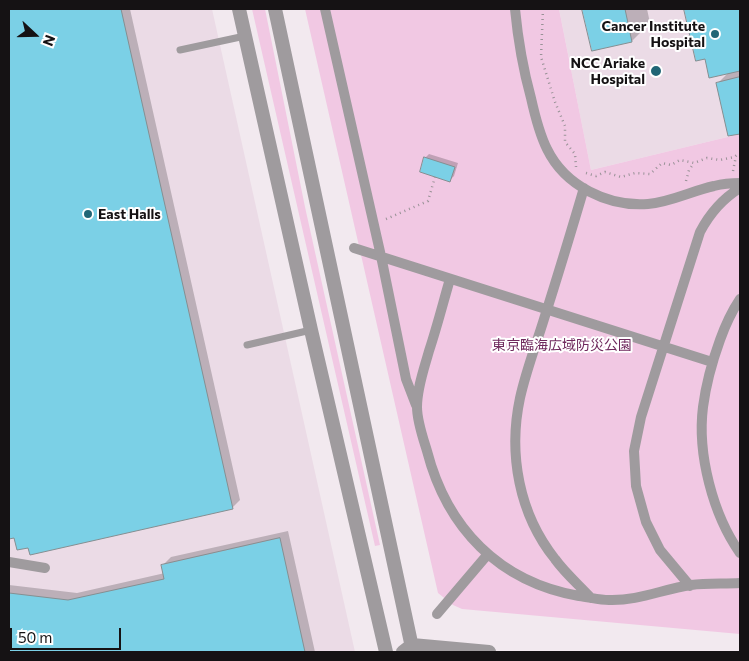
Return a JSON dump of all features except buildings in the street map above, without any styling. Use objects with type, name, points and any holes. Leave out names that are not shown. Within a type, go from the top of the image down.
[{"type":"street","points":[[239,9],[386,652]]},
{"type":"street","points":[[275,9],[409,650],[489,652]]},
{"type":"street","points":[[325,9],[381,256],[406,379],[417,408],[431,466],[441,493],[454,517],[465,532],[488,554],[511,570],[533,583],[569,594],[608,600],[626,600],[690,586],[740,583]]},
{"type":"street","points":[[515,9],[521,61],[544,141],[554,160],[562,170],[584,188],[596,196],[608,200],[635,204],[658,203],[714,186],[740,183]]},
{"type":"street","points":[[584,188],[520,398],[515,442],[519,482],[527,509],[547,548],[564,571],[591,598]]},
{"type":"street","points":[[690,586],[660,550],[646,522],[636,486],[634,451],[637,433],[663,346],[700,232],[706,220],[720,203],[728,195],[740,188]]},
{"type":"street","points":[[354,248],[712,362]]},
{"type":"street","points":[[417,408],[420,381],[450,278]]},
{"type":"street","points":[[740,299],[724,331],[712,362],[702,408],[702,444],[710,487],[720,516],[740,553]]},
{"type":"street","points":[[437,614],[488,554]]},
{"type":"street","points":[[9,562],[45,568]]},
{"type":"lane","points":[[180,50],[245,36]]},
{"type":"lane","points":[[247,345],[311,330]]},
{"type":"path","points":[[543,9],[541,57],[555,102],[565,126],[564,142],[575,154],[576,167],[596,176],[605,172],[621,177],[635,173],[650,174],[662,163],[670,165],[680,160],[694,162],[707,158],[720,160],[734,157],[740,153]]},
{"type":"path","points":[[689,193],[686,179],[694,162]]},
{"type":"path","points":[[374,225],[428,201],[436,177]]},
{"type":"shaded area","points":[[9,9],[212,9],[355,652],[9,652]]},
{"type":"shaded area","name":"NCC Ariake Hospital","points":[[559,9],[740,9],[740,134],[591,170]]},
{"type":"green space","points":[[252,9],[265,9],[305,207],[380,545],[375,546]]},
{"type":"green space","name":"東京臨海広域防災公園","points":[[305,9],[559,9],[591,170],[740,134],[740,634],[462,609],[453,605],[438,593]]},
{"type":"place","name":"Cancer Institute Hospital","points":[[715,34]]},
{"type":"place","name":"NCC Ariake Hospital","points":[[656,71]]},
{"type":"place","name":"East Halls","points":[[88,214]]}]
